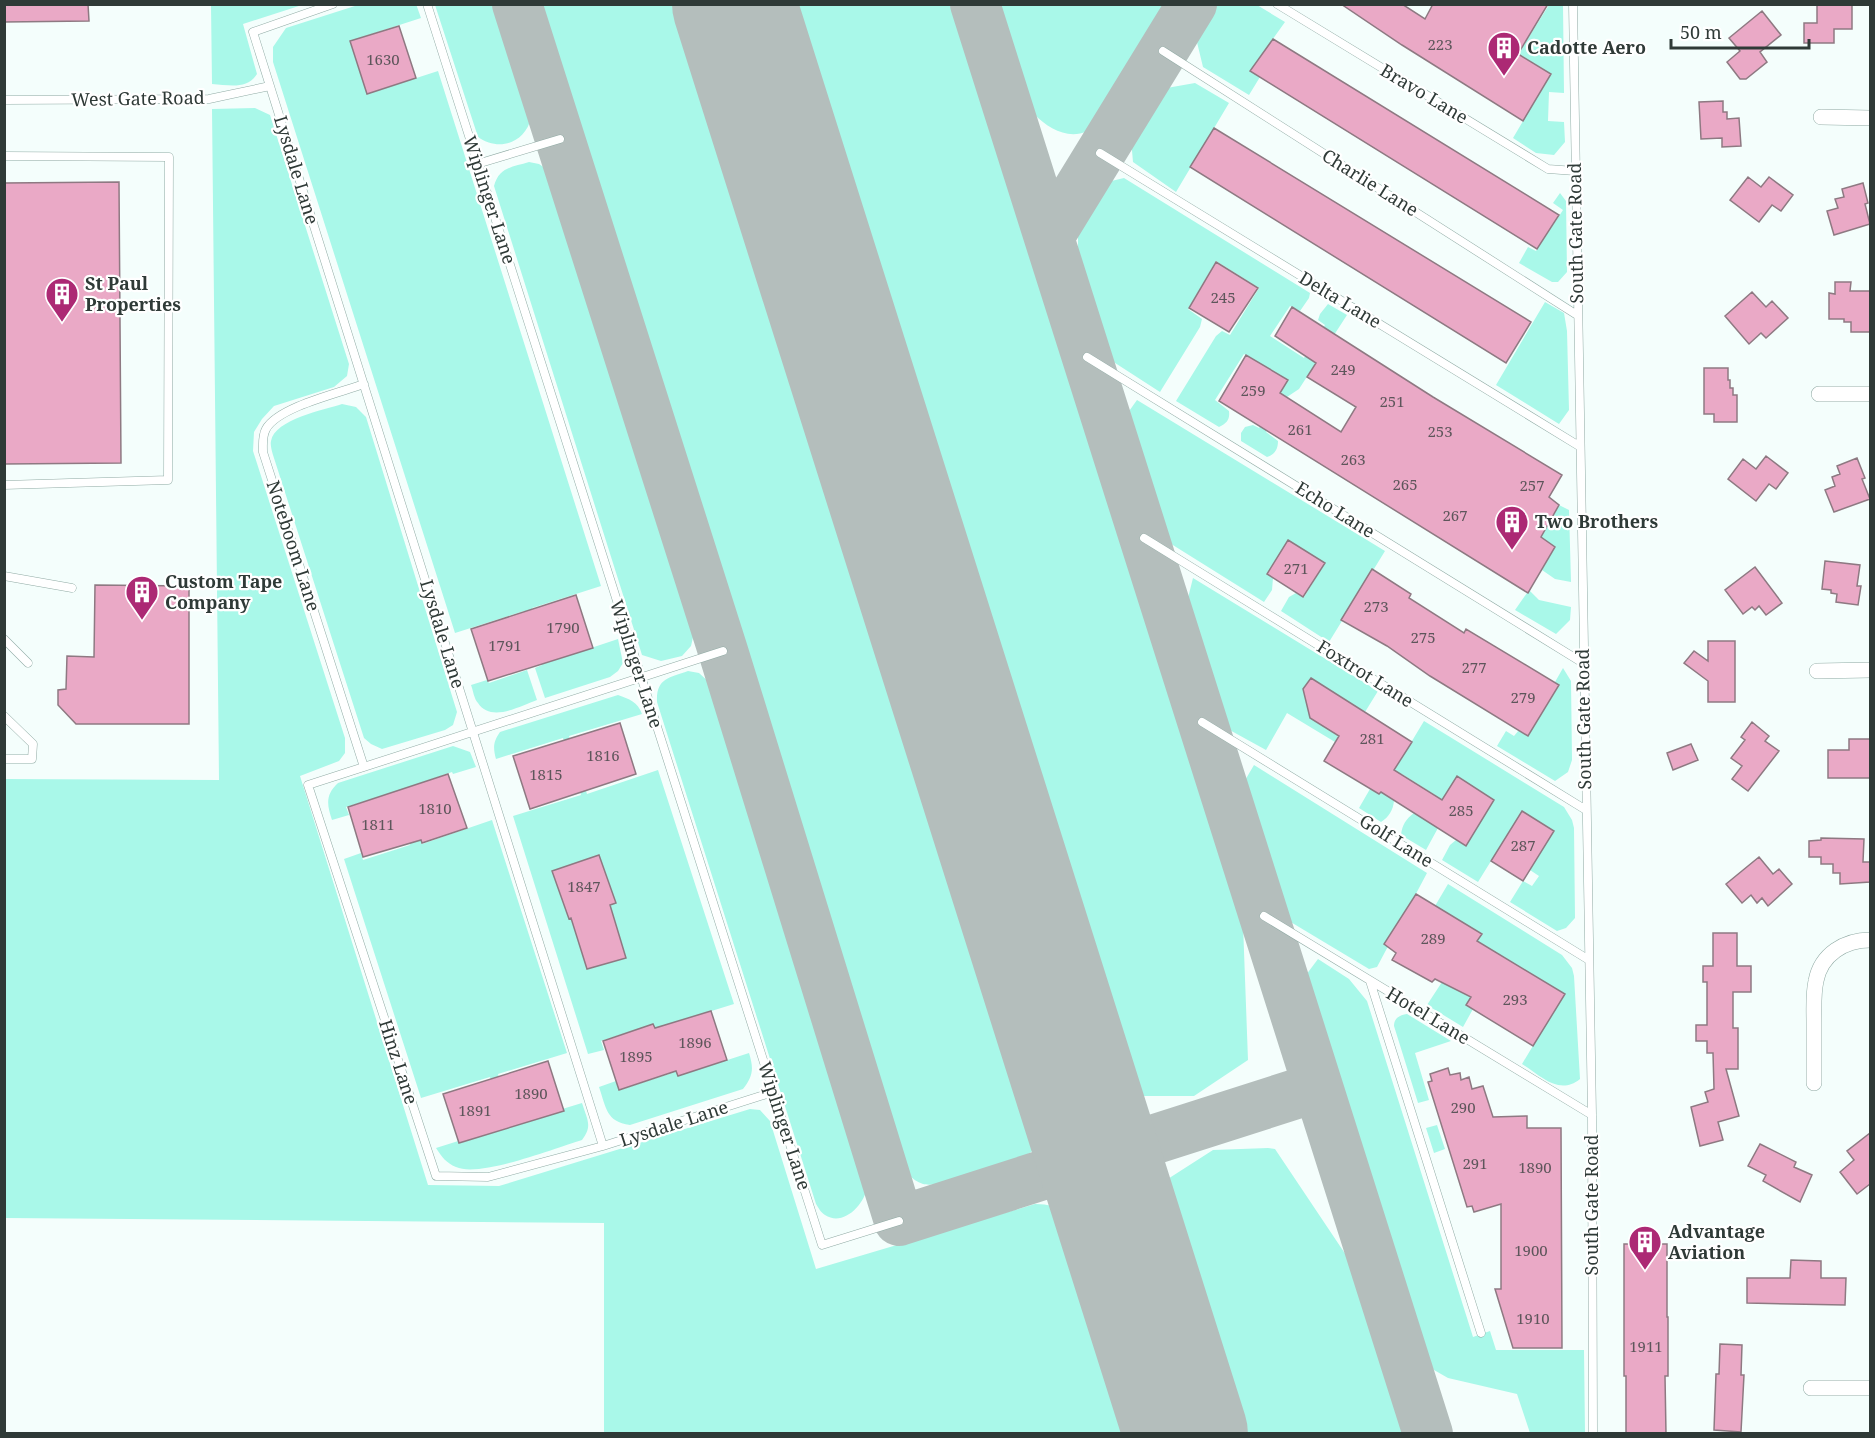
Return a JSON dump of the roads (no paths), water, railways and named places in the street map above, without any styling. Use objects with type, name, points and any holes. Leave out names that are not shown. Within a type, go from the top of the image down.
[{"type":"street","points":[[1821,117],[1870,118]]},
{"type":"street","points":[[1819,394],[1870,394]]},
{"type":"street","points":[[1817,671],[1870,670]]},
{"type":"street","points":[[1814,1083],[1815,991],[1819,970],[1837,948],[1855,941],[1870,940]]},
{"type":"street","points":[[1811,1388],[1870,1388]]},
{"type":"lane","name":"Lysdale Lane","points":[[333,4],[253,32],[603,1146],[773,1092]]},
{"type":"lane","name":"Wiplinger Lane","points":[[427,4],[822,1245],[899,1221]]},
{"type":"lane","name":"Bravo Lane","points":[[1277,4],[1548,169],[1575,171]]},
{"type":"lane","name":"South Gate Road","points":[[1573,4],[1592,1115],[1593,1434]]},
{"type":"lane","name":"Charlie Lane","points":[[1163,51],[1577,315]]},
{"type":"lane","name":"West Gate Road","points":[[4,100],[209,99],[270,86]]},
{"type":"lane","points":[[477,164],[560,139]]},
{"type":"lane","name":"Delta Lane","points":[[1100,153],[1580,446]]},
{"type":"lane","points":[[4,156],[169,158],[168,480],[4,485]]},
{"type":"lane","name":"Echo Lane","points":[[1087,357],[1583,663]]},
{"type":"lane","name":"Noteboom Lane","points":[[363,384],[284,412],[266,428],[263,452],[364,767]]},
{"type":"lane","name":"Foxtrot Lane","points":[[1144,538],[1586,810]]},
{"type":"lane","points":[[4,576],[72,588]]},
{"type":"lane","points":[[4,639],[27,663]]},
{"type":"lane","points":[[364,767],[723,651]]},
{"type":"lane","points":[[4,716],[33,744],[32,759],[4,759]]},
{"type":"lane","name":"Golf Lane","points":[[1202,722],[1589,960]]},
{"type":"lane","name":"Hinz Lane","points":[[364,767],[308,785],[436,1176],[488,1177],[603,1146]]},
{"type":"lane","name":"Hotel Lane","points":[[1264,916],[1592,1115]]},
{"type":"lane","points":[[1370,981],[1481,1333]]},
{"type":"place","name":"Cadotte Aero","points":[[1504,77]]},
{"type":"place","name":"St Paul Properties","points":[[62,323]]},
{"type":"place","name":"Two Brothers","points":[[1512,551]]},
{"type":"place","name":"Custom Tape Company","points":[[142,621]]},
{"type":"place","name":"Advantage Aviation","points":[[1645,1271]]}]
